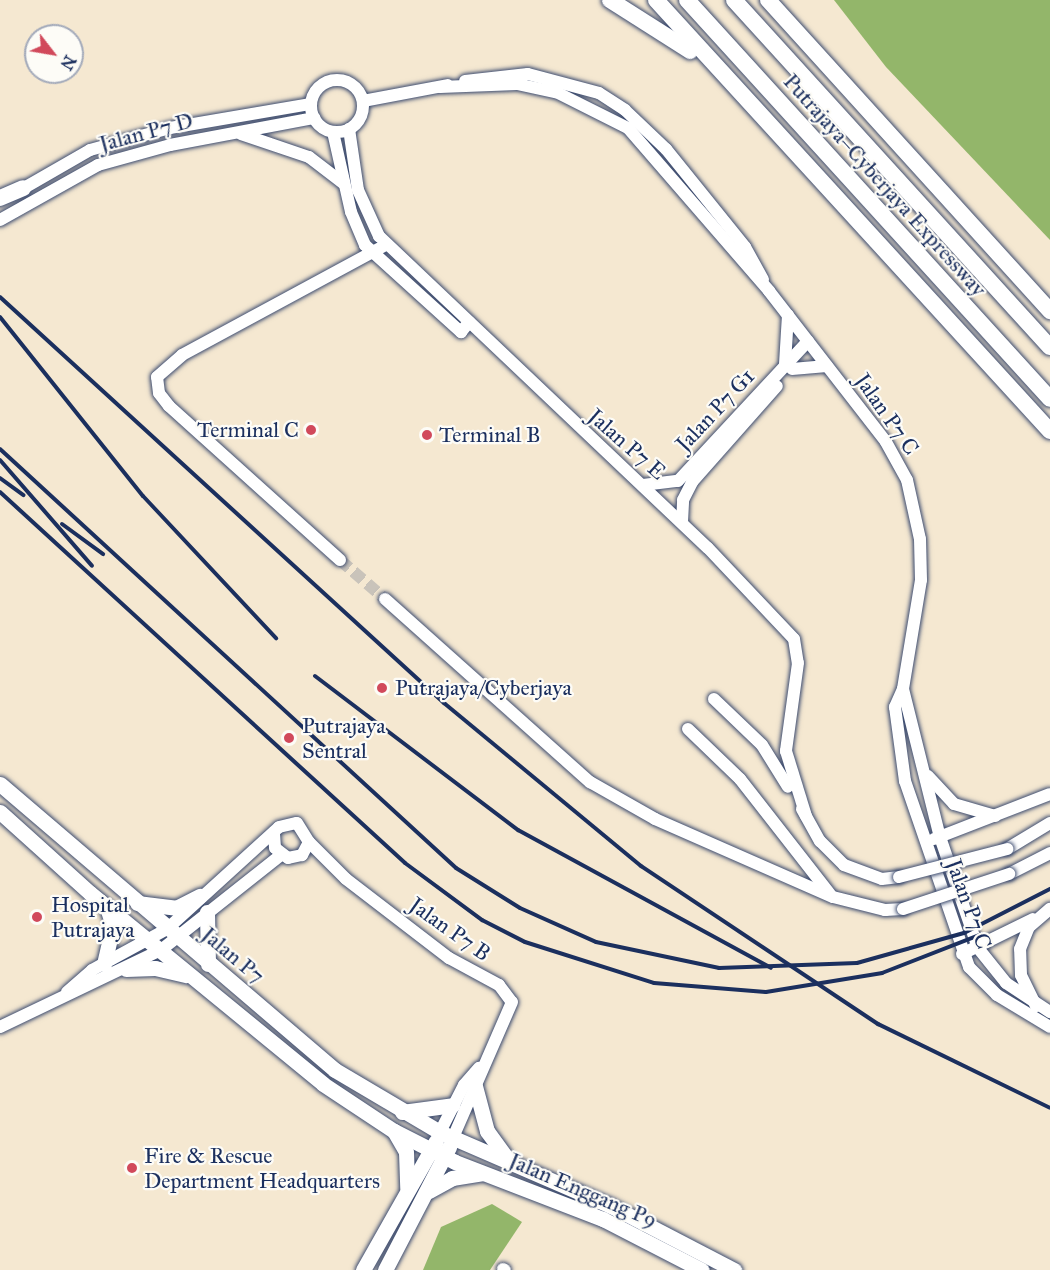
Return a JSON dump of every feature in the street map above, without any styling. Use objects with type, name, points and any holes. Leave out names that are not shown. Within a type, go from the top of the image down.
[{"type":"highway","points":[[610,0],[659,28],[719,75]]},
{"type":"highway","points":[[656,0],[719,75],[1047,428]]},
{"type":"highway","name":"Putrajaya–Cyberjaya Expressway","points":[[687,0],[1050,399]]},
{"type":"highway","name":"Putrajaya–Cyberjaya Expressway","points":[[734,0],[1050,347]]},
{"type":"highway","points":[[768,0],[1050,312]]},
{"type":"highway","points":[[780,0],[847,85]]},
{"type":"highway","points":[[0,200],[26,196]]},
{"type":"main road","name":"Jalan P7","points":[[0,784],[134,902],[335,1070],[402,1112],[446,1135],[509,1162]]},
{"type":"main road","name":"Jalan P7","points":[[0,812],[107,907],[323,1084],[394,1131],[438,1153]]},
{"type":"main road","points":[[134,902],[176,908],[200,896]]},
{"type":"main road","points":[[104,964],[113,926],[107,907]]},
{"type":"main road","points":[[207,912],[208,964]]},
{"type":"main road","points":[[126,969],[169,969],[195,978]]},
{"type":"main road","points":[[475,1086],[487,1131],[509,1162]]},
{"type":"main road","points":[[402,1112],[453,1105]]},
{"type":"main road","points":[[394,1131],[408,1159],[407,1192]]},
{"type":"main road","points":[[385,1270],[429,1191],[438,1153],[446,1135]]},
{"type":"main road","points":[[363,1270],[407,1192],[438,1153]]},
{"type":"main road","name":"Jalan Enggang P9","points":[[438,1153],[603,1219],[702,1270]]},
{"type":"main road","name":"Jalan Enggang P9","points":[[509,1162],[551,1180],[734,1270]]},
{"type":"main road","points":[[429,1191],[452,1178],[484,1173]]},
{"type":"street","name":"Jalan P7 C","points":[[363,101],[495,74],[528,74],[599,93],[666,149],[745,248],[769,291],[886,442],[907,480],[916,515],[921,580],[903,688],[894,707],[898,750],[924,842],[962,954],[980,980],[1029,1017],[1050,1027]]},
{"type":"street","points":[[332,80],[348,82],[363,101],[361,118],[349,129],[333,132],[314,118],[311,104],[318,89],[332,80]]},
{"type":"street","name":"Jalan P7 D","points":[[0,220],[26,196],[90,150],[170,128],[311,104]]},
{"type":"street","name":"Jalan P7 D","points":[[26,196],[98,165],[233,133],[314,118]]},
{"type":"street","name":"Jalan P7 E","points":[[349,129],[365,212],[387,244],[465,327]]},
{"type":"street","name":"Jalan P7 E","points":[[333,132],[358,235],[373,254],[465,327],[643,485],[765,605],[798,650],[786,751],[806,816]]},
{"type":"street","points":[[233,133],[309,157],[344,184]]},
{"type":"street","points":[[340,560],[169,406],[159,393],[157,377],[182,355],[373,254],[387,244]]},
{"type":"street","points":[[788,315],[788,367],[826,366]]},
{"type":"street","name":"Jalan P7 G1","points":[[643,485],[678,481],[810,344]]},
{"type":"street","name":"Jalan P7 G1","points":[[682,522],[683,500],[692,482],[788,367]]},
{"type":"street","points":[[385,599],[590,782],[655,819],[833,897],[885,910],[903,909],[1050,861]]},
{"type":"street","name":"Jalan P7 C","points":[[903,688],[940,837],[978,948],[1006,983],[1036,1005],[1050,1012]]},
{"type":"street","points":[[714,699],[762,745],[820,841],[844,866],[882,879],[899,877],[1007,849],[1050,832]]},
{"type":"street","points":[[688,729],[740,779],[833,897]]},
{"type":"street","points":[[922,764],[954,804],[981,815],[1011,814]]},
{"type":"street","points":[[924,842],[1011,814],[1050,794]]},
{"type":"street","name":"Jalan P7 B","points":[[172,933],[200,896],[274,835],[294,822],[306,831],[309,842],[346,879],[506,993],[511,1008],[480,1068],[453,1105],[446,1135]]},
{"type":"street","points":[[1007,849],[1050,823]]},
{"type":"street","points":[[274,835],[281,855]]},
{"type":"street","points":[[0,1027],[67,992],[126,969],[155,945],[207,912],[281,855],[302,855],[309,842]]},
{"type":"street","points":[[1009,874],[1050,853]]},
{"type":"street","points":[[962,954],[978,948],[1050,909]]},
{"type":"street","points":[[1029,1017],[1036,1005],[1021,975],[1020,949],[1029,927],[1050,909]]},
{"type":"street","points":[[67,992],[104,964],[155,945]]},
{"type":"street","name":"Jalan P7 B","points":[[446,1135],[475,1086],[480,1068]]},
{"type":"green space","points":[[834,0],[1050,0],[1050,240],[886,67]]},
{"type":"green space","points":[[492,1204],[522,1222],[490,1270],[423,1270],[441,1227]]},
{"type":"tunnel","points":[[340,560],[385,599]]},
{"type":"railway","points":[[0,297],[444,703],[641,866],[878,1024],[1050,1108]]},
{"type":"railway","points":[[0,317],[143,496],[276,638]]},
{"type":"railway","points":[[0,449],[456,868],[520,908],[596,942],[719,968],[857,963],[964,933],[1050,889]]},
{"type":"railway","points":[[0,460],[92,566]]},
{"type":"railway","points":[[0,478],[23,495]]},
{"type":"railway","points":[[0,492],[405,863],[482,920],[525,942],[654,983],[766,992],[882,973],[982,934]]},
{"type":"railway","points":[[62,524],[103,554]]},
{"type":"railway","points":[[315,676],[518,830],[771,968]]},
{"type":"place","name":"Terminal C","points":[[311,430]]},
{"type":"place","name":"Terminal B","points":[[427,435]]},
{"type":"place","name":"Putrajaya/Cyberjaya","points":[[382,688]]},
{"type":"place","name":"Putrajaya Sentral","points":[[289,738]]},
{"type":"place","name":"Hospital Putrajaya","points":[[37,917]]},
{"type":"place","name":"Fire & Rescue Department Headquarters","points":[[132,1168]]}]
